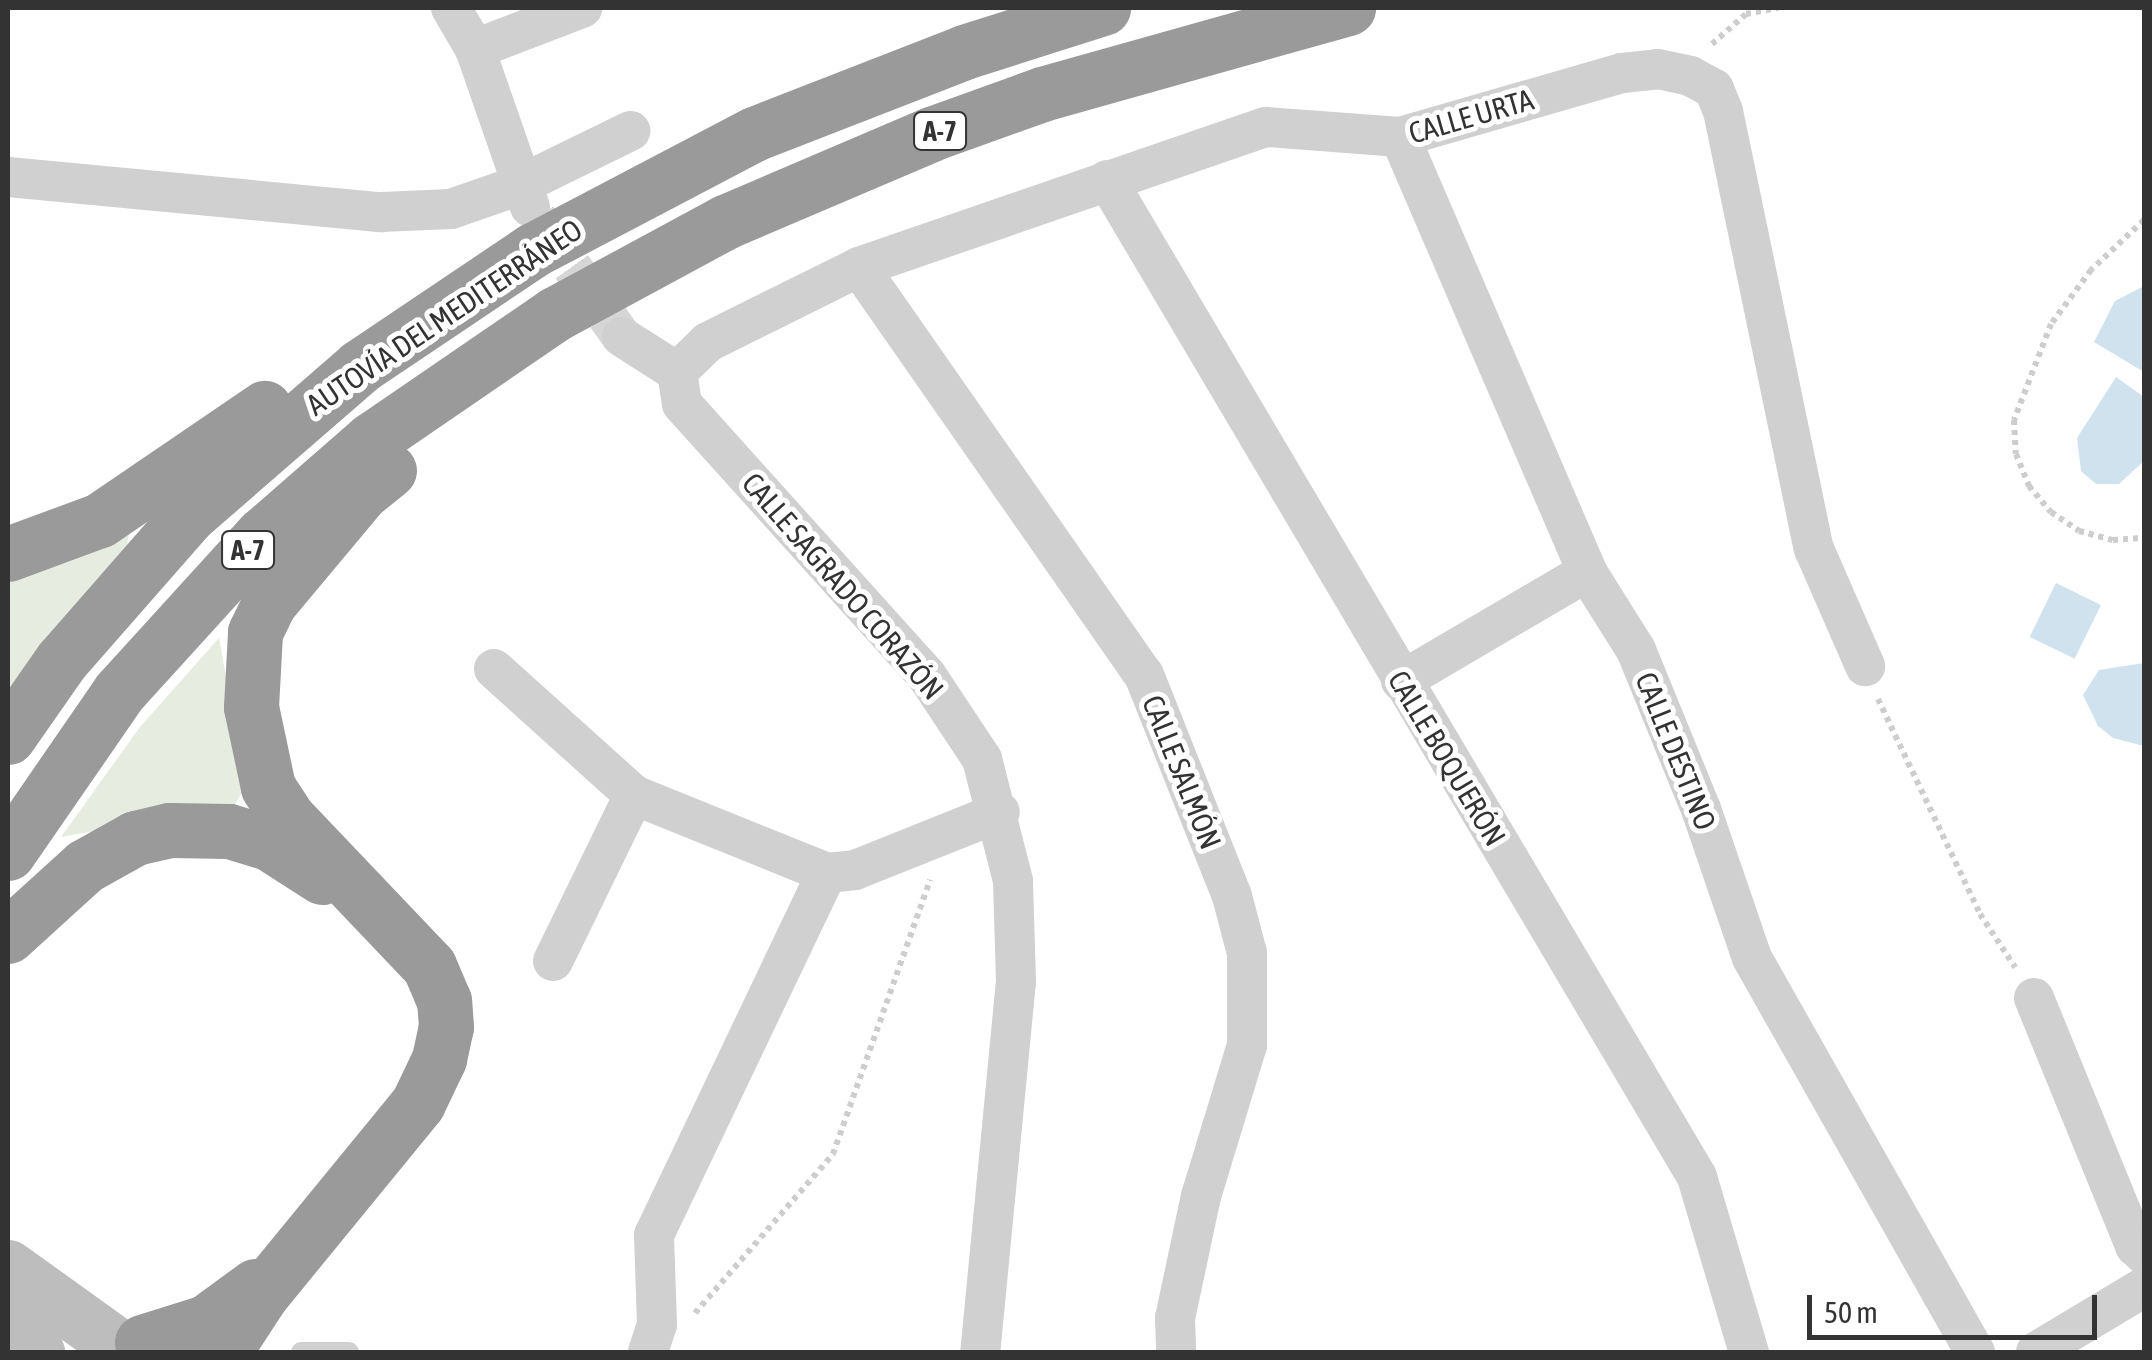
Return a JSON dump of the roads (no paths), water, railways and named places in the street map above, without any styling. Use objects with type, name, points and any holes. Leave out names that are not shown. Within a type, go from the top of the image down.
[{"type":"highway","name":"AUTOVÍA DEL MEDITERRÁNEO","points":[[8,736],[61,662],[189,515],[359,367],[533,250],[691,164],[964,52],[1103,8]]},
{"type":"highway","name":"AUTOVÍA DEL MEDITERRÁNEO","points":[[8,853],[119,692],[262,535],[371,440],[555,314],[725,222],[930,134],[1042,94],[1348,8]]},
{"type":"highway","points":[[224,1352],[298,1248],[418,1102],[439,1059],[444,1000],[429,966],[306,838],[268,786],[252,708],[256,632],[269,603],[361,493],[442,426],[555,314]]},
{"type":"highway","points":[[8,554],[100,520],[279,398],[359,367]]},
{"type":"highway","points":[[8,936],[85,866],[135,838],[201,827],[269,844],[404,936]]},
{"type":"highway","points":[[133,1348],[222,1313],[298,1248]]},
{"type":"street","points":[[451,8],[475,49],[525,196]]},
{"type":"street","points":[[475,49],[582,8]]},
{"type":"street","name":"CALLE URTA","points":[[677,372],[708,342],[859,267],[1266,127],[1400,137],[1622,73],[1658,69],[1690,76],[1714,90],[1723,111],[1814,549],[1865,666]]},
{"type":"street","points":[[8,178],[381,212],[451,209],[525,196],[630,130]]},
{"type":"street","name":"CALLE DESTINO","points":[[1400,137],[1587,572],[1636,650],[1702,809],[1752,958],[1975,1352]]},
{"type":"street","name":"CALLE BOQUERÓN","points":[[1107,180],[1696,1177],[1749,1352]]},
{"type":"street","name":"CALLE SALMÓN","points":[[859,267],[1144,675],[1232,896],[1247,953],[1247,1045],[1202,1196],[1175,1318],[1176,1352]]},
{"type":"street","points":[[622,337],[677,372]]},
{"type":"street","name":"CALLE SAGRADO CORAZÓN","points":[[677,372],[682,404],[927,676],[982,759],[1000,812],[1012,881],[1016,981],[980,1352]]},
{"type":"street","points":[[1400,680],[1587,572]]},
{"type":"street","points":[[494,669],[634,795],[827,873],[856,870],[931,835],[1000,812]]},
{"type":"street","points":[[554,961],[634,795]]},
{"type":"street","points":[[652,1338],[654,1234],[827,873]]},
{"type":"street","points":[[2034,998],[2136,1246],[2144,1254]]},
{"type":"street","points":[[8,1267],[133,1348]]},
{"type":"street","points":[[2036,1352],[2144,1287]]},
{"type":"street","points":[[8,1326],[37,1352]]},
{"type":"lane","points":[[301,1352],[348,1352]]},
{"type":"water","points":[[2144,286],[2144,372],[2094,342],[2115,301]]},
{"type":"water","points":[[2116,377],[2144,397],[2144,461],[2119,484],[2096,484],[2081,471],[2077,438]]},
{"type":"water","points":[[2056,583],[2101,605],[2075,659],[2030,637]]},
{"type":"water","points":[[2144,663],[2144,746],[2113,738],[2098,726],[2083,695],[2099,670]]},
{"type":"tunnel","points":[[537,218],[622,337]]}]
